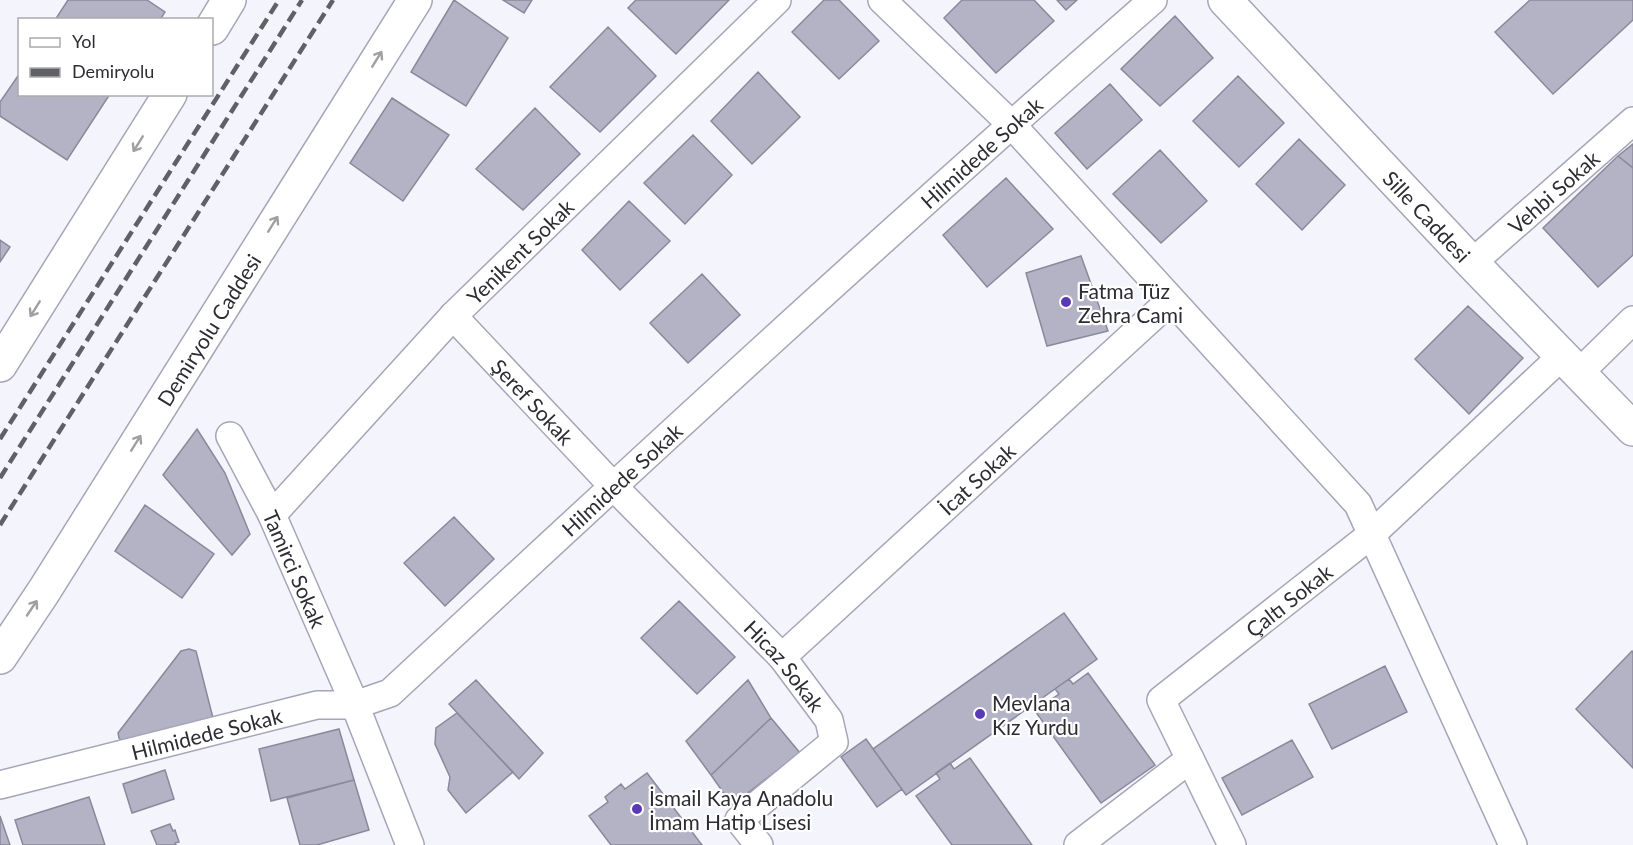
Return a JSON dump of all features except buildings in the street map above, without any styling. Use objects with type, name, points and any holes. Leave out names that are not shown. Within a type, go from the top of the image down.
[{"type":"main road","points":[[213,26],[229,0]]},
{"type":"main road","name":"Demiryolu Caddesi","points":[[0,657],[44,591],[415,0]]},
{"type":"main road","name":"Sille Caddesi","points":[[1225,0],[1472,263],[1633,429]]},
{"type":"main road","points":[[0,364],[169,96]]},
{"type":"street","name":"Yenikent Sokak","points":[[272,514],[453,316],[777,0]]},
{"type":"street","points":[[882,0],[1011,124],[1358,504],[1514,845]]},
{"type":"street","name":"Hilmidede Sokak","points":[[0,785],[317,705],[355,705],[390,693],[613,486],[1011,124],[1153,0]]},
{"type":"street","name":"Vehbi Sokak","points":[[1472,263],[1633,121]]},
{"type":"street","name":"İcat Sokak","points":[[782,657],[1171,300]]},
{"type":"street","name":"Şeref Sokak","points":[[453,316],[613,486]]},
{"type":"street","name":"Çaltı Sokak","points":[[1190,759],[1161,700],[1372,534],[1571,364],[1633,320]]},
{"type":"street","name":"Tamirci Sokak","points":[[230,436],[272,514],[355,705],[410,845]]},
{"type":"street","name":"Hicaz Sokak","points":[[613,486],[782,657],[829,720],[834,742],[739,820],[759,845]]},
{"type":"street","points":[[1078,845],[1190,759],[1232,845]]},
{"type":"railway","points":[[0,439],[279,0]]},
{"type":"railway","points":[[0,478],[302,0]]},
{"type":"railway","points":[[0,525],[333,0]]},
{"type":"place","name":"Fatma Tüz Zehra Cami","points":[[1066,302]]},
{"type":"place","name":"Mevlana Kız Yurdu","points":[[980,714]]},
{"type":"place","name":"İsmail Kaya Anadolu İmam Hatip Lisesi","points":[[637,809]]}]
